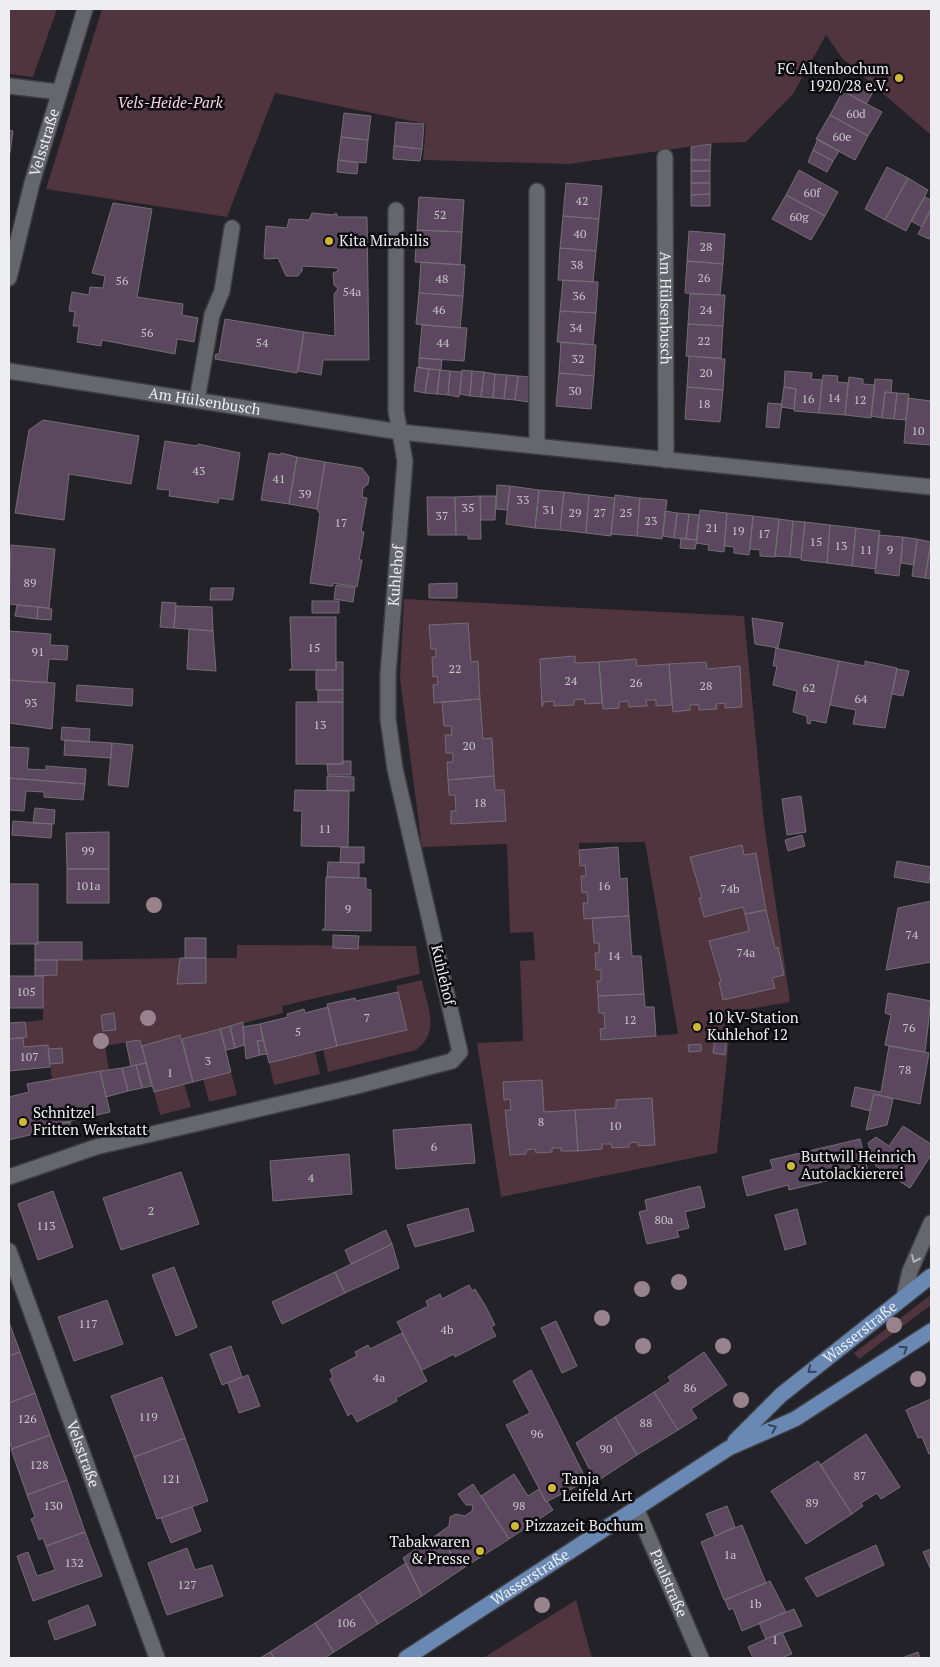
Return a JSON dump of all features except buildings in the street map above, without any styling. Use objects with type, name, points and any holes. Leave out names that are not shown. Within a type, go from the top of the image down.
[{"type":"main road","name":"Wasserstraße","points":[[729,1448],[781,1395],[931,1276]]},
{"type":"main road","name":"Wasserstraße","points":[[406,1658],[729,1448],[795,1419],[931,1331]]},
{"type":"street","name":"Velsstraße","points":[[9,278],[32,183],[85,9]]},
{"type":"street","points":[[9,86],[59,92]]},
{"type":"street","name":"Am Hülsenbusch","points":[[664,157],[666,460]]},
{"type":"street","points":[[537,191],[537,446]]},
{"type":"street","points":[[396,210],[396,411],[400,432]]},
{"type":"street","points":[[197,400],[212,315],[222,291],[232,228]]},
{"type":"street","name":"Am Hülsenbusch","points":[[9,371],[400,432],[931,487]]},
{"type":"street","name":"Kuhlehof","points":[[9,1177],[96,1147],[353,1087],[452,1061],[460,1052],[395,769],[388,719],[388,674],[405,461],[400,432]]},
{"type":"street","name":"Wasserstraße","points":[[904,1297],[910,1271],[931,1223]]},
{"type":"street","name":"Velsstraße","points":[[9,1251],[157,1658]]},
{"type":"street","name":"Paulstraße","points":[[636,1508],[701,1658]]},
{"type":"green space","points":[[9,9],[57,9],[33,77],[9,74]]},
{"type":"green space","name":"Vels-Heide-Park","points":[[102,9],[931,9],[931,135],[842,58],[826,35],[793,94],[746,142],[715,143],[569,164],[423,160],[426,124],[275,93],[227,217],[46,189]]},
{"type":"green space","points":[[404,599],[744,616],[764,823],[790,1002],[732,1012],[717,1153],[501,1197],[477,1043],[523,1041],[520,961],[535,960],[533,932],[510,933],[507,844],[422,847],[400,678]],"holes":[[[645,842],[678,1034],[601,1040],[600,1029],[605,1028],[604,1013],[599,1012],[597,981],[601,981],[601,970],[596,969],[595,954],[599,953],[599,943],[594,943],[592,918],[584,918],[583,903],[588,903],[587,893],[582,893],[581,877],[586,876],[585,865],[580,865],[579,843]]]},
{"type":"green space","points":[[237,945],[416,946],[420,974],[282,1006],[283,1013],[182,1039],[180,1035],[142,1046],[140,1040],[105,1046],[109,1070],[52,1080],[48,1045],[24,1047],[23,1038],[27,1037],[25,1022],[43,1020],[43,976],[57,975],[57,960],[180,958],[177,984],[205,983],[206,958],[237,958]]},
{"type":"green space","points":[[422,980],[430,1018],[430,1027],[424,1043],[416,1050],[328,1072],[323,1049],[407,1030],[396,986]]},
{"type":"green space","points":[[315,1052],[320,1074],[274,1085],[269,1063]]},
{"type":"green space","points":[[231,1072],[237,1095],[209,1102],[203,1079]]},
{"type":"green space","points":[[184,1084],[191,1107],[160,1115],[154,1092]]},
{"type":"green space","points":[[931,1295],[931,1305],[859,1359],[854,1353]]},
{"type":"green space","points":[[576,1600],[592,1658],[483,1658]]},
{"type":"place","name":"FC Altenbochum 1920/28 e.V.","points":[[899,78]]},
{"type":"place","name":"Kita Mirabilis","points":[[329,241]]},
{"type":"place","name":"10 kV-Station Kuhlehof 12","points":[[697,1027]]},
{"type":"place","name":"Schnitzel Fritten Werkstatt","points":[[23,1122]]},
{"type":"place","name":"Buttwill Heinrich Autolackiererei","points":[[791,1166]]},
{"type":"place","name":"Tanja Leifeld Art","points":[[552,1488]]},
{"type":"place","name":"Pizzazeit Bochum","points":[[515,1526]]},
{"type":"place","name":"Tabakwaren & Presse","points":[[480,1551]]}]
